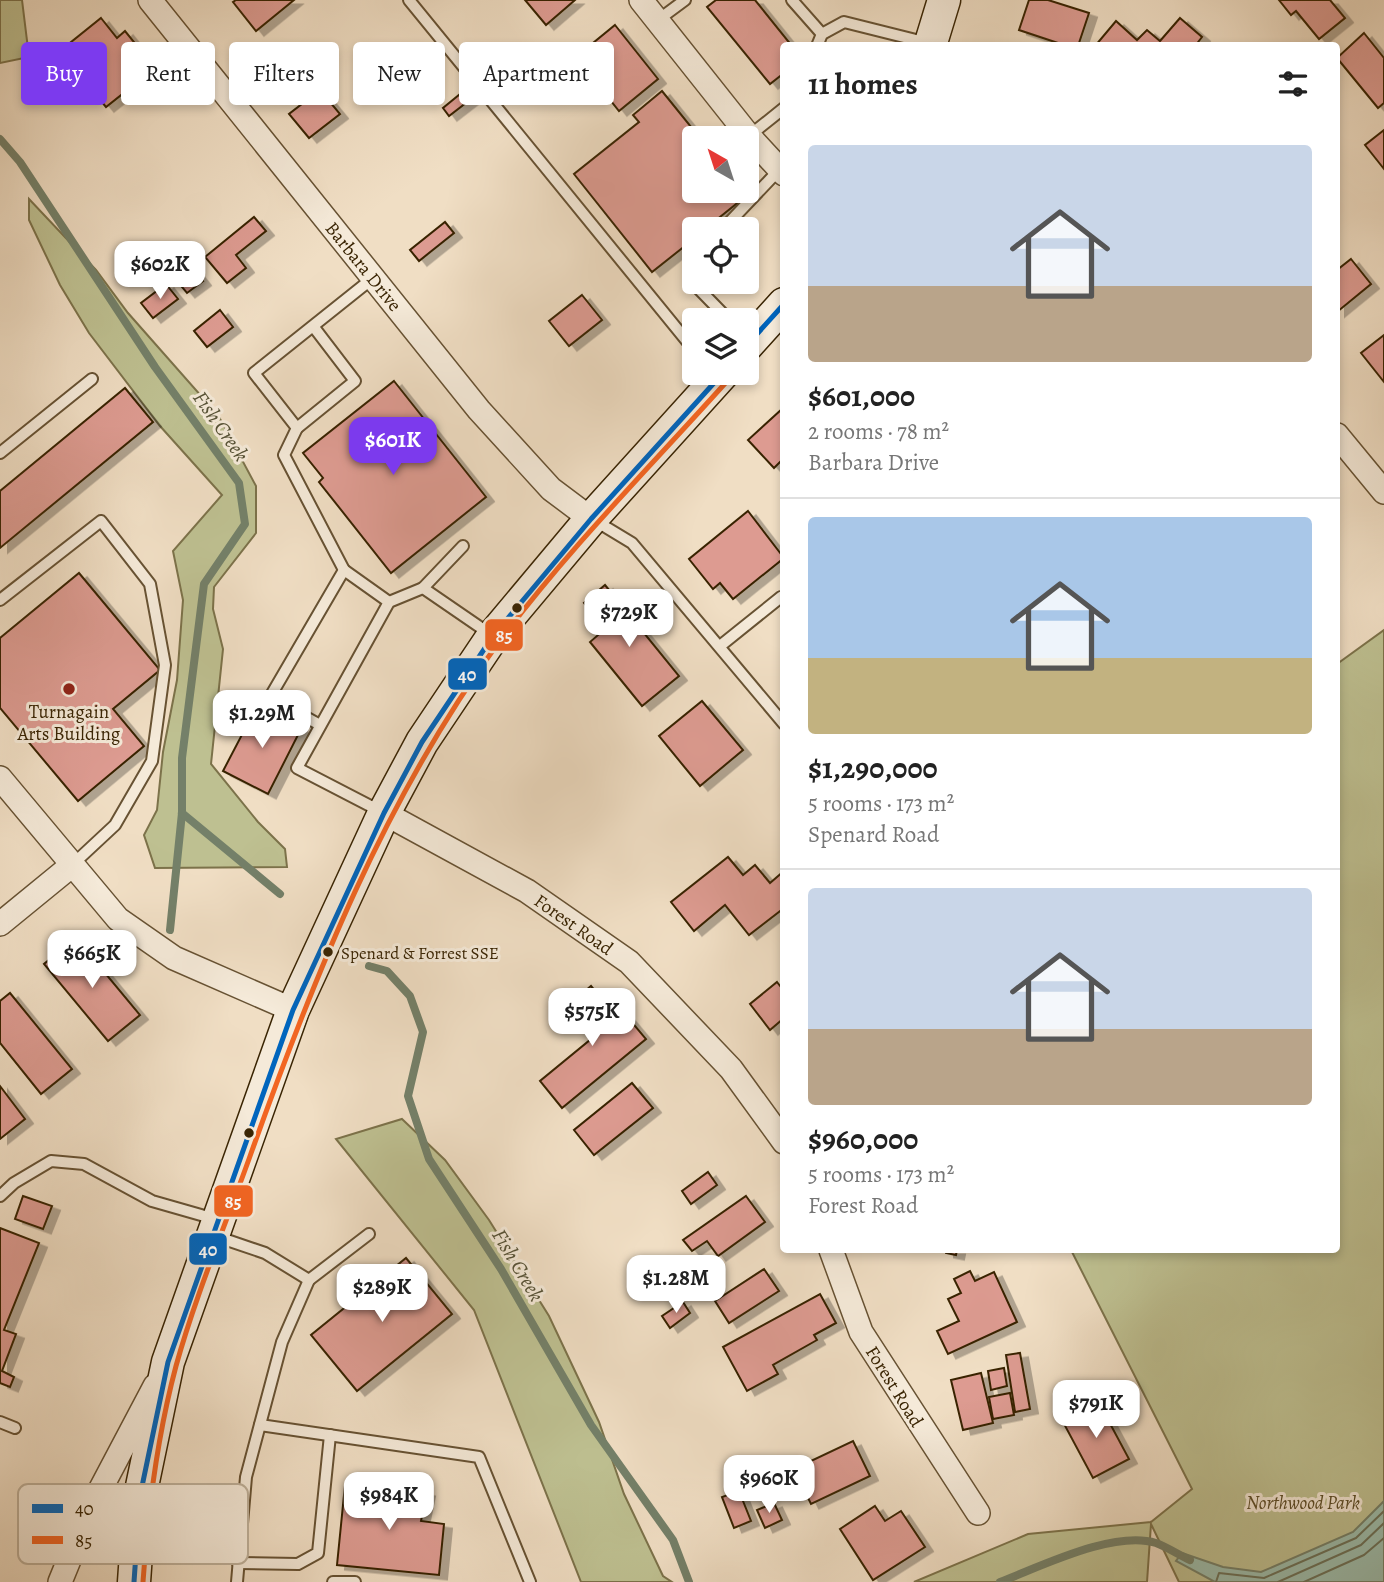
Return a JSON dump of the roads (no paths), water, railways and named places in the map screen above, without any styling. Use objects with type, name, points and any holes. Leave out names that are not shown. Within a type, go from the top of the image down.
[{"type":"main road","points":[[931,42],[944,0]]},
{"type":"main road","points":[[759,324],[780,307]]},
{"type":"main road","points":[[144,1484],[168,1362],[215,1228],[293,1010],[384,813],[422,741],[493,636],[591,519],[710,385]]},
{"type":"main road","points":[[134,1582],[135,1564]]},
{"type":"street","name":"Barbara Drive","points":[[150,0],[479,410],[551,489],[591,519]]},
{"type":"street","points":[[641,0],[741,126]]},
{"type":"street","points":[[760,148],[780,170]]},
{"type":"street","points":[[1340,439],[1384,492]]},
{"type":"street","points":[[0,778],[118,919],[174,958],[293,1010]]},
{"type":"street","name":"Forest Road","points":[[384,813],[527,891],[629,962],[732,1069],[780,1136]]},
{"type":"street","points":[[0,924],[71,866]]},
{"type":"street","name":"Forest Road","points":[[832,1253],[861,1332],[978,1513]]},
{"type":"street","points":[[103,1484],[168,1362]]},
{"type":"street","points":[[60,1582],[67,1564]]},
{"type":"lane","points":[[409,0],[682,335]]},
{"type":"lane","points":[[658,20],[685,0]]},
{"type":"lane","points":[[792,0],[822,34]]},
{"type":"lane","points":[[819,42],[822,34],[844,22],[922,42]]},
{"type":"lane","points":[[760,127],[780,111]]},
{"type":"lane","points":[[735,217],[780,174]]},
{"type":"lane","points":[[297,428],[254,373],[373,278]]},
{"type":"lane","points":[[703,294],[716,308]]},
{"type":"lane","points":[[313,326],[355,381],[297,428],[284,454],[344,569],[389,602]]},
{"type":"lane","points":[[0,453],[92,379]]},
{"type":"lane","points":[[591,519],[632,543],[780,719]]},
{"type":"lane","points":[[0,600],[101,522],[150,584],[165,665],[152,761],[115,825],[71,866]]},
{"type":"lane","points":[[384,813],[297,768],[389,602],[423,588],[463,546]]},
{"type":"lane","points":[[320,725],[270,697],[344,569]]},
{"type":"lane","points":[[423,588],[493,636]]},
{"type":"lane","points":[[720,646],[780,598]]},
{"type":"lane","points":[[0,1196],[14,1183],[51,1161],[84,1164],[152,1201],[265,1253],[309,1280]]},
{"type":"lane","points":[[245,1484],[282,1342],[309,1280],[369,1234]]},
{"type":"lane","points":[[0,1422],[15,1429]]},
{"type":"lane","points":[[260,1425],[479,1457],[530,1582]]},
{"type":"lane","points":[[248,1563],[298,1564],[318,1553],[330,1435]]},
{"type":"lane","points":[[237,1582],[238,1564]]},
{"type":"lane","points":[[334,1582],[355,1582]]},
{"type":"water","points":[[1384,1501],[1384,1582],[1215,1582],[1176,1561],[1182,1553],[1223,1567],[1261,1572],[1353,1532]]},
{"type":"waterway","name":"Fish Creek","points":[[0,139],[20,162],[155,367],[239,483],[245,524],[204,584],[182,758],[182,813],[170,930]]},
{"type":"waterway","name":"Fish Creek","points":[[182,813],[280,894]]},
{"type":"waterway","name":"Fish Creek","points":[[369,966],[387,971],[410,996],[423,1032],[408,1096],[429,1159],[501,1269],[591,1425],[673,1540],[689,1582]]},
{"type":"waterway","name":"Fish Creek","points":[[1000,1582],[1077,1552],[1119,1542],[1139,1540],[1156,1543],[1190,1560]]},
{"type":"place","name":"Turnagain Arts Building","points":[[69,689]]},
{"type":"place","name":"Spenard & Forrest SSE","points":[[328,952]]},
{"type":"park label","name":"Northwood Park","points":[[1303,1502]]}]
